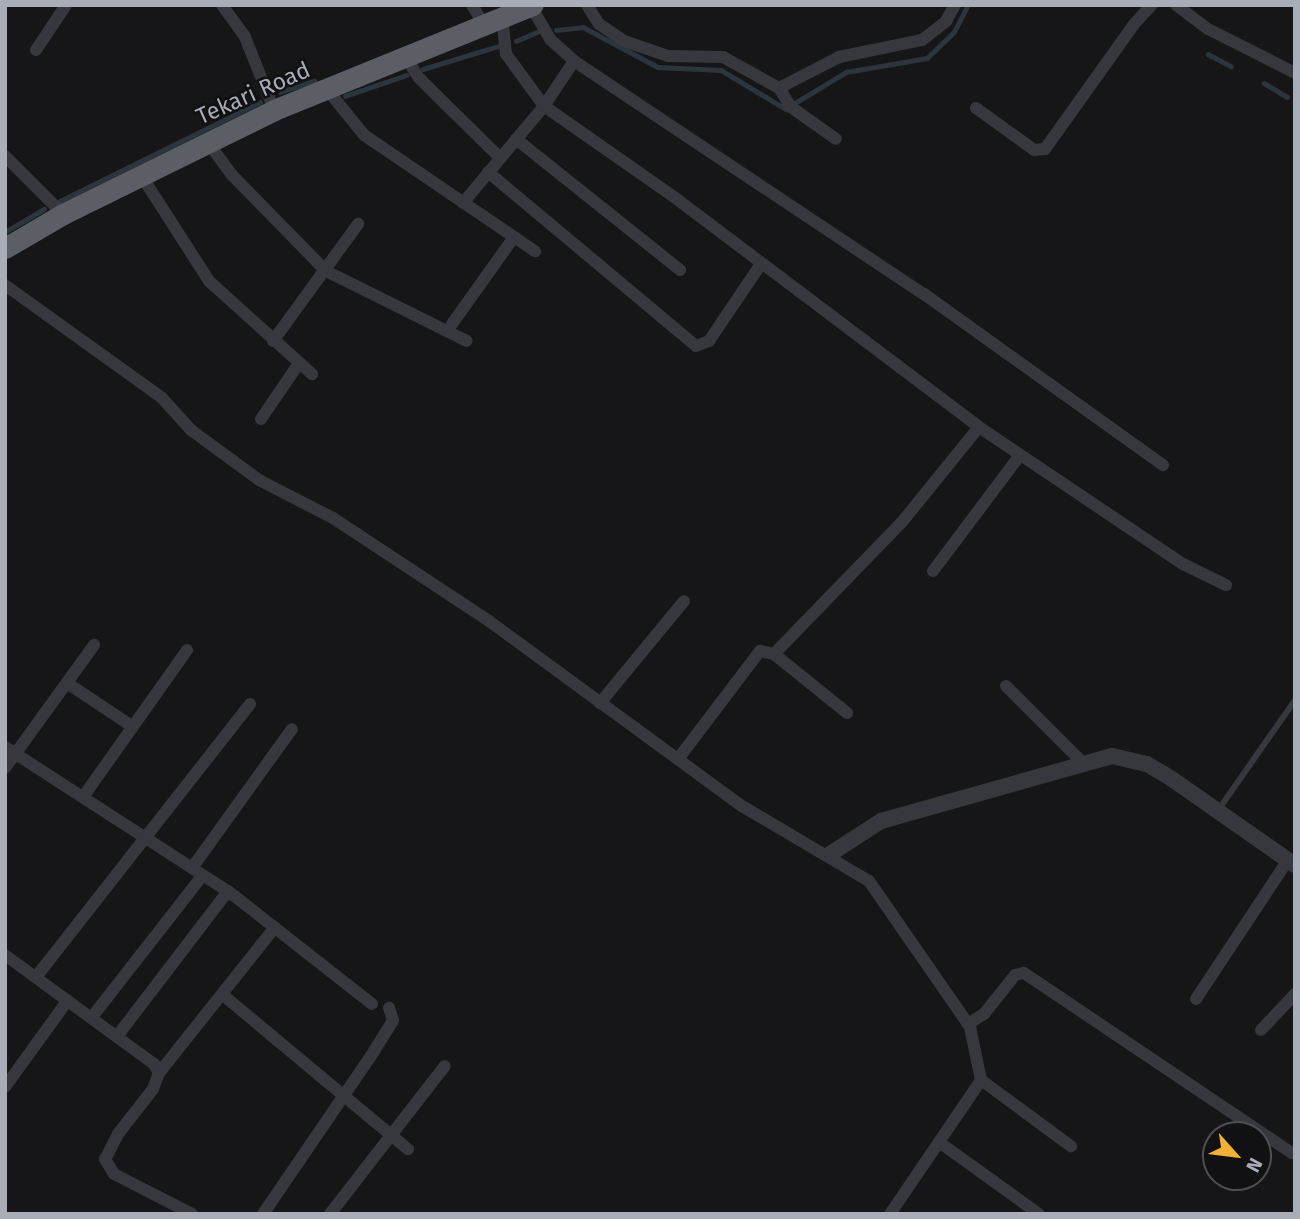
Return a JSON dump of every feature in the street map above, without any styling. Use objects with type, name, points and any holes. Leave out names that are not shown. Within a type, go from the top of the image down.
[{"type":"highway","name":"Tekari Road","points":[[5,248],[63,214],[274,110],[407,59],[486,15],[531,5]]},
{"type":"street","points":[[36,50],[66,5]]},
{"type":"street","points":[[222,5],[245,37],[274,110]]},
{"type":"street","points":[[531,5],[551,40],[574,61],[924,294],[1163,466]]},
{"type":"street","points":[[587,5],[599,24],[624,41],[668,56],[723,57],[779,88],[788,104],[836,139]]},
{"type":"street","points":[[779,88],[839,57],[922,40],[946,21],[955,5]]},
{"type":"street","points":[[976,108],[1034,150],[1045,149],[1133,24],[1152,5]]},
{"type":"street","points":[[1176,5],[1208,29],[1295,73]]},
{"type":"street","points":[[486,15],[506,54],[544,106],[979,427],[1183,564],[1226,585]]},
{"type":"street","points":[[407,59],[419,78],[500,158]]},
{"type":"street","points":[[463,203],[544,106],[574,61]]},
{"type":"street","points":[[326,89],[364,135],[535,251]]},
{"type":"street","points":[[516,139],[680,270]]},
{"type":"street","points":[[207,141],[232,175],[326,271],[467,341]]},
{"type":"street","points":[[5,156],[63,214]]},
{"type":"street","points":[[488,172],[696,346],[709,341],[761,264]]},
{"type":"street","points":[[141,175],[209,281],[312,374]]},
{"type":"street","points":[[273,341],[358,224]]},
{"type":"street","points":[[452,324],[514,237]]},
{"type":"street","points":[[5,285],[162,398],[191,430],[259,480],[333,518],[489,621],[742,806],[830,854],[869,881],[968,1024],[981,1080],[1071,1146]]},
{"type":"street","points":[[261,419],[299,363]]},
{"type":"street","points":[[774,654],[902,522],[979,427]]},
{"type":"street","points":[[933,571],[1020,455]]},
{"type":"street","points":[[600,702],[684,601]]},
{"type":"street","points":[[5,768],[18,755],[93,645]]},
{"type":"street","points":[[83,797],[187,650]]},
{"type":"street","points":[[678,759],[756,654],[774,654],[847,713]]},
{"type":"street","points":[[67,682],[132,727]]},
{"type":"street","points":[[1006,686],[1084,764]]},
{"type":"street","points":[[143,836],[149,837],[250,704]]},
{"type":"street","points":[[92,1017],[198,871],[292,729]]},
{"type":"street","points":[[5,747],[228,891],[372,1004]]},
{"type":"street","points":[[830,854],[881,821],[1112,756],[1130,758],[1219,809],[1292,863],[1196,999]]},
{"type":"street","points":[[36,977],[143,836]]},
{"type":"street","points":[[118,1035],[228,891]]},
{"type":"street","points":[[192,1214],[114,1174],[105,1159],[159,1073],[275,927]]},
{"type":"street","points":[[5,955],[148,1057],[159,1073]]},
{"type":"street","points":[[968,1024],[984,1014],[1015,975],[1024,973],[1292,1153]]},
{"type":"street","points":[[1261,1030],[1295,994]]},
{"type":"street","points":[[223,995],[408,1149]]},
{"type":"street","points":[[7,1080],[68,1000]]},
{"type":"street","points":[[263,1214],[393,1020],[389,1008]]},
{"type":"street","points":[[331,1214],[445,1066]]},
{"type":"street","points":[[890,1214],[981,1080]]},
{"type":"street","points":[[939,1142],[1039,1214]]},
{"type":"lane","points":[[1219,809],[1295,700]]},
{"type":"waterway","points":[[795,103],[846,72],[927,58],[954,32],[968,5]]},
{"type":"waterway","points":[[556,30],[583,27],[658,67],[721,70],[786,109]]},
{"type":"waterway","points":[[516,41],[537,32]]},
{"type":"waterway","points":[[423,69],[498,46]]},
{"type":"waterway","points":[[1208,54],[1231,66]]},
{"type":"waterway","points":[[345,96],[407,75]]},
{"type":"waterway","points":[[280,92],[314,81]]},
{"type":"waterway","points":[[1264,83],[1287,97]]},
{"type":"waterway","points":[[60,201],[260,102]]},
{"type":"waterway","points":[[5,232],[44,209]]}]
